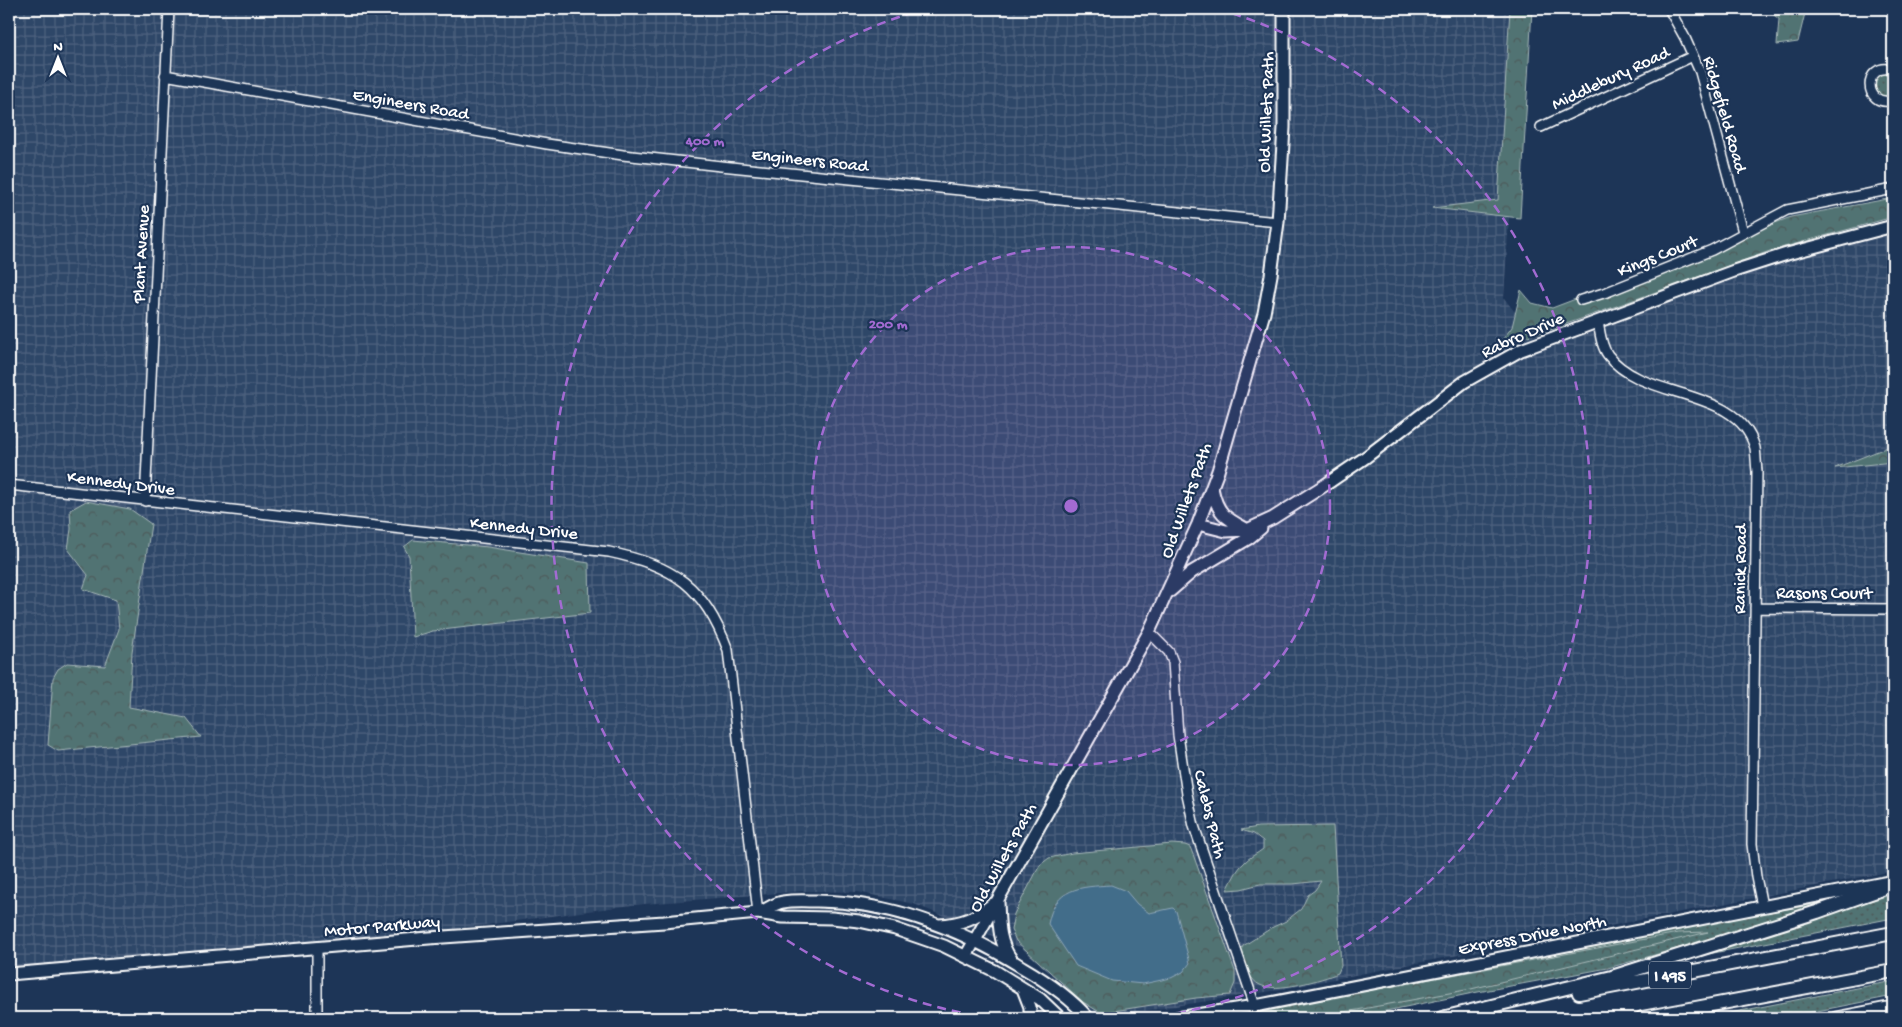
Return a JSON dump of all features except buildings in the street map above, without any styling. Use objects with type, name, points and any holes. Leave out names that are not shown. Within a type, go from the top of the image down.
[{"type":"highway","points":[[1442,1018],[1612,977],[1817,912],[1893,885]]},
{"type":"highway","name":"I 495","points":[[1447,1018],[1893,932]]},
{"type":"highway","name":"I 495","points":[[1642,1018],[1893,971]]},
{"type":"main road","name":"Old Willets Path","points":[[966,956],[1149,632],[1198,524],[1211,487],[1264,313],[1278,222],[1284,128],[1284,9]]},
{"type":"main road","name":"Rabro Drive","points":[[1198,524],[1226,531],[1248,530],[1273,518],[1341,474],[1464,382],[1521,350],[1752,265],[1893,226]]},
{"type":"main road","points":[[1211,487],[1220,512],[1230,521],[1248,530]]},
{"type":"main road","points":[[1167,594],[1192,572],[1250,538],[1273,518]]},
{"type":"main road","name":"Express Drive North","points":[[1177,1018],[1255,1006],[1893,881]]},
{"type":"main road","points":[[937,925],[961,923],[979,916],[998,900]]},
{"type":"main road","points":[[998,900],[999,932],[1004,948],[1012,960]]},
{"type":"main road","name":"Motor Parkway","points":[[758,913],[781,902],[838,901],[883,908],[937,925],[975,940],[1012,960],[1065,996],[1088,1018]]},
{"type":"main road","name":"Motor Parkway","points":[[9,974],[440,937],[664,922],[758,913],[782,918],[832,918],[859,921],[895,929],[944,946],[995,971],[1040,999],[1060,1018]]},
{"type":"main road","points":[[1023,989],[1030,1007],[1030,1018]]},
{"type":"main road","points":[[1836,1018],[1893,1006]]},
{"type":"street","name":"Plant Avenue","points":[[145,501],[169,9]]},
{"type":"street","name":"Ridgefield Road","points":[[1669,9],[1700,72],[1743,232]]},
{"type":"street","name":"Middlebury Road","points":[[1541,127],[1693,56]]},
{"type":"street","points":[[1893,70],[1888,68],[1877,71],[1870,85],[1877,99],[1893,100]]},
{"type":"street","name":"Engineers Road","points":[[165,75],[547,144],[623,155],[1278,222]]},
{"type":"street","name":"Kings Court","points":[[1580,300],[1608,292],[1712,250],[1787,210],[1893,189]]},
{"type":"street","name":"Ranick Road","points":[[1598,322],[1607,354],[1621,368],[1640,380],[1722,408],[1737,418],[1748,432],[1754,447],[1757,471],[1752,844],[1762,906]]},
{"type":"street","name":"Kennedy Drive","points":[[9,485],[609,552],[658,566],[677,577],[693,590],[709,609],[721,631],[728,650],[758,913]]},
{"type":"street","name":"Rasons Court","points":[[1755,608],[1893,609]]},
{"type":"street","name":"Calebs Path","points":[[1149,632],[1170,652],[1173,662],[1178,735],[1193,824],[1255,1006]]},
{"type":"street","points":[[317,948],[317,1018]]},
{"type":"shaded area","points":[[9,9],[1522,9],[1504,298],[1541,346],[1780,263],[1893,234],[1893,871],[1272,991],[1099,1018],[1022,948],[914,904],[858,892],[804,891],[632,905],[317,948],[9,978]]},
{"type":"shaded area","points":[[1111,885],[1126,891],[1137,904],[1149,913],[1173,908],[1176,911],[1190,963],[1183,972],[1171,978],[1143,984],[1112,981],[1076,966],[1048,924],[1051,912],[1056,903],[1070,891],[1079,888]]},
{"type":"green space","points":[[1510,9],[1532,9],[1520,218],[1432,208],[1498,200]]},
{"type":"green space","points":[[1766,9],[1806,9],[1798,42],[1777,45],[1779,19]]},
{"type":"green space","points":[[1879,73],[1893,73],[1893,98],[1888,99],[1875,94],[1873,81]]},
{"type":"green space","points":[[1893,198],[1893,217],[1770,251],[1547,331],[1500,343],[1512,327],[1521,290],[1532,303],[1552,308],[1791,217]]},
{"type":"green space","points":[[1893,445],[1893,462],[1835,468]]},
{"type":"green space","points":[[86,501],[130,509],[151,524],[132,652],[129,707],[186,718],[201,737],[58,751],[48,745],[53,678],[58,669],[67,663],[105,666],[119,629],[116,600],[83,589],[88,575],[68,549],[71,529],[70,510]]},
{"type":"green space","points":[[413,540],[488,547],[589,563],[590,613],[433,631],[413,637],[409,556],[404,547]]},
{"type":"green space","points":[[1333,826],[1341,966],[1338,973],[1287,987],[1260,985],[1253,980],[1245,966],[1240,952],[1243,946],[1286,921],[1301,909],[1308,895],[1315,890],[1321,881],[1293,884],[1260,884],[1241,889],[1227,890],[1241,866],[1263,849],[1263,841],[1254,834],[1241,830],[1258,827]]},
{"type":"green space","points":[[1172,844],[1190,847],[1194,857],[1235,971],[1235,983],[1230,995],[1196,998],[1101,1013],[1083,1002],[1016,941],[1011,930],[1014,914],[1040,865],[1049,858],[1072,853]]},
{"type":"green space","points":[[1893,894],[1893,918],[1698,956],[1697,954]]},
{"type":"green space","points":[[1817,904],[1818,907],[1608,968],[1352,1018],[1218,1018],[1710,922]]},
{"type":"green space","points":[[1708,932],[1471,989],[1357,1010],[1300,1018],[1221,1018],[1678,933]]},
{"type":"green space","points":[[1893,981],[1893,996],[1782,1018],[1704,1018]]}]
